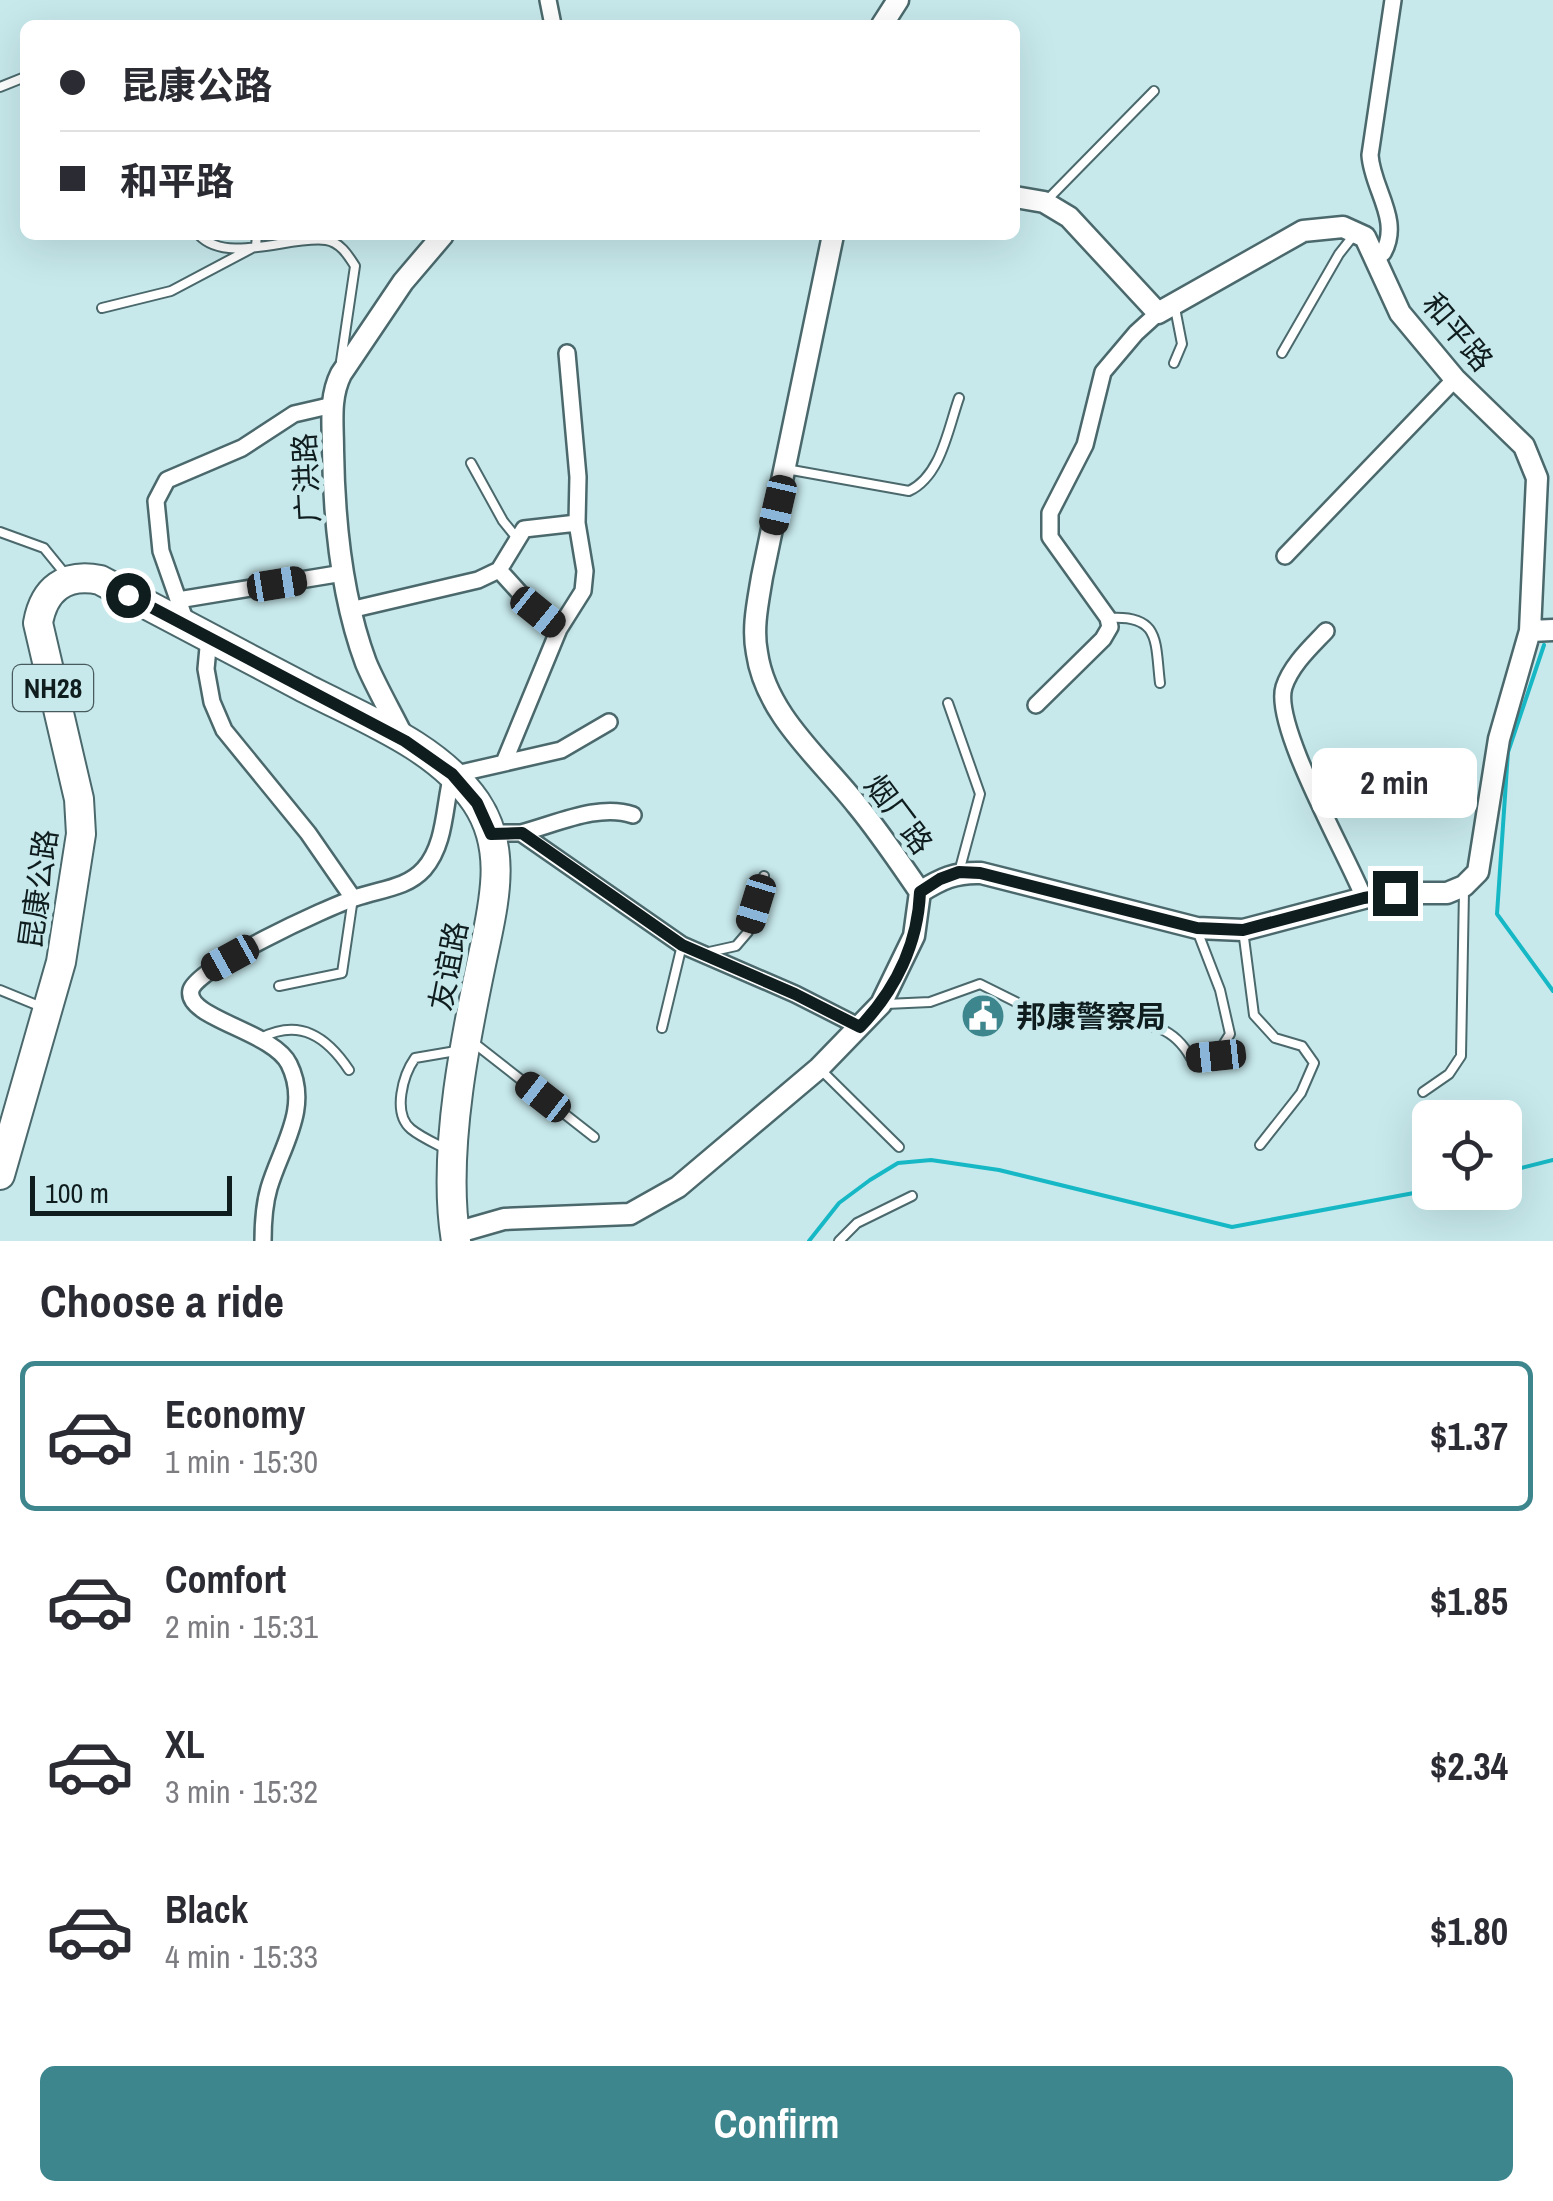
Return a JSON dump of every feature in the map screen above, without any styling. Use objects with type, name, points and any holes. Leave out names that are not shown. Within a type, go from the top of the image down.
[{"type":"highway","points":[[68,579],[100,580],[191,621],[405,741]]},
{"type":"highway","name":"昆康公路","points":[[0,1175],[48,1010],[71,909],[81,834],[80,799],[38,623],[48,592],[68,579]]},
{"type":"highway","name":"友谊路","points":[[405,741],[452,774],[477,803],[497,860],[496,893],[466,1043],[454,1154],[455,1237]]},
{"type":"street","points":[[1376,257],[1383,253],[1390,222],[1370,155],[1393,0]]},
{"type":"street","points":[[1020,198],[1044,202],[1069,216],[1166,308]]},
{"type":"street","points":[[1036,706],[1103,639],[1110,627],[1108,618],[1050,536],[1050,513],[1085,445],[1103,372],[1136,332],[1166,308],[1303,231],[1330,226],[1357,232]]},
{"type":"street","name":"和平路","points":[[1357,232],[1370,244],[1400,313],[1456,380],[1524,446],[1537,478],[1530,631],[1499,739],[1478,872],[1464,886]]},
{"type":"street","name":"广洪路","points":[[405,741],[367,666],[350,610],[334,484],[332,404],[338,381],[404,282],[439,240]]},
{"type":"street","name":"烟厂路","points":[[455,1237],[504,1219],[614,1216],[648,1207],[678,1187],[819,1068],[860,1027],[882,1004],[914,936],[920,892],[857,804],[780,713],[756,654],[756,618],[832,240]]},
{"type":"street","points":[[505,760],[559,629],[583,592],[585,571],[577,523],[578,477],[567,353]]},
{"type":"street","points":[[1284,556],[1456,380]]},
{"type":"street","points":[[332,404],[294,414],[242,448],[167,480],[156,501],[161,551],[191,621],[212,702],[224,730],[308,833],[353,898]]},
{"type":"street","points":[[350,610],[478,580],[499,570],[516,537],[524,530],[577,523]]},
{"type":"street","points":[[499,570],[559,629]]},
{"type":"street","points":[[191,621],[343,573]]},
{"type":"street","points":[[1530,631],[1553,630]]},
{"type":"street","points":[[1326,631],[1289,676],[1282,698],[1310,786],[1364,898]]},
{"type":"street","points":[[263,1241],[270,1184],[289,1144],[296,1118],[291,1068],[276,1048],[261,1038],[196,1009],[190,998],[191,987],[202,974],[288,927],[353,898],[402,885],[422,872],[440,840],[452,774],[561,750],[609,722]]},
{"type":"street","points":[[491,834],[522,833],[601,812],[617,810],[633,815]]},
{"type":"street","points":[[522,833],[682,945],[860,1027]]},
{"type":"street","points":[[920,892],[959,872],[1000,876],[1197,928],[1243,930],[1364,898],[1395,893],[1446,893],[1464,886]]},
{"type":"lane","points":[[1044,202],[1154,91]]},
{"type":"lane","points":[[1282,353],[1339,254],[1357,232]]},
{"type":"lane","points":[[207,240],[220,248],[326,240],[344,249],[355,266],[338,381]]},
{"type":"lane","points":[[256,246],[257,240]]},
{"type":"lane","points":[[102,308],[171,292],[256,246]]},
{"type":"lane","points":[[1166,308],[1182,344],[1174,362]]},
{"type":"lane","points":[[786,469],[909,491],[920,486],[934,468],[960,398]]},
{"type":"lane","points":[[471,462],[516,537]]},
{"type":"lane","points":[[0,532],[44,548],[68,579]]},
{"type":"lane","points":[[1108,618],[1128,616],[1141,620],[1154,632],[1160,683]]},
{"type":"lane","points":[[948,703],[980,794],[959,872]]},
{"type":"lane","points":[[699,954],[736,946],[748,932],[764,876]]},
{"type":"lane","points":[[1423,1092],[1448,1074],[1461,1056],[1464,886]]},
{"type":"lane","points":[[279,986],[342,973],[353,898]]},
{"type":"lane","points":[[1101,1021],[1160,1027],[1180,1039],[1191,1058],[1216,1056],[1230,1034],[1220,990],[1197,928]]},
{"type":"lane","points":[[1243,930],[1254,1015],[1275,1038],[1302,1046],[1314,1063],[1301,1093],[1260,1145]]},
{"type":"lane","points":[[662,1028],[682,945]]},
{"type":"lane","points":[[882,1004],[930,1002],[980,984],[1038,1013]]},
{"type":"lane","points":[[0,990],[48,1010]]},
{"type":"lane","points":[[261,1038],[279,1028],[294,1028],[336,1050],[349,1070]]},
{"type":"lane","points":[[454,1154],[410,1128],[402,1118],[402,1094],[406,1070],[415,1058],[466,1043],[594,1137]]},
{"type":"lane","points":[[819,1068],[900,1146]]},
{"type":"lane","points":[[839,1241],[858,1224],[912,1196]]},
{"type":"waterway","points":[[1544,645],[1508,752],[1497,914],[1553,991]]},
{"type":"waterway","points":[[809,1241],[839,1203],[870,1180],[898,1163],[931,1160],[999,1170],[1232,1227],[1412,1193]]},
{"type":"waterway","points":[[1522,1168],[1553,1160]]},
{"type":"place","name":"邦康警察局","points":[[983,1016]]},
{"type":"route","points":[[128,595],[405,741],[452,774],[477,803],[491,834],[522,833],[682,945],[860,1027],[882,1004],[897,978],[914,936],[920,892],[959,872],[1000,876],[1197,928],[1243,930],[1395,893]]}]
